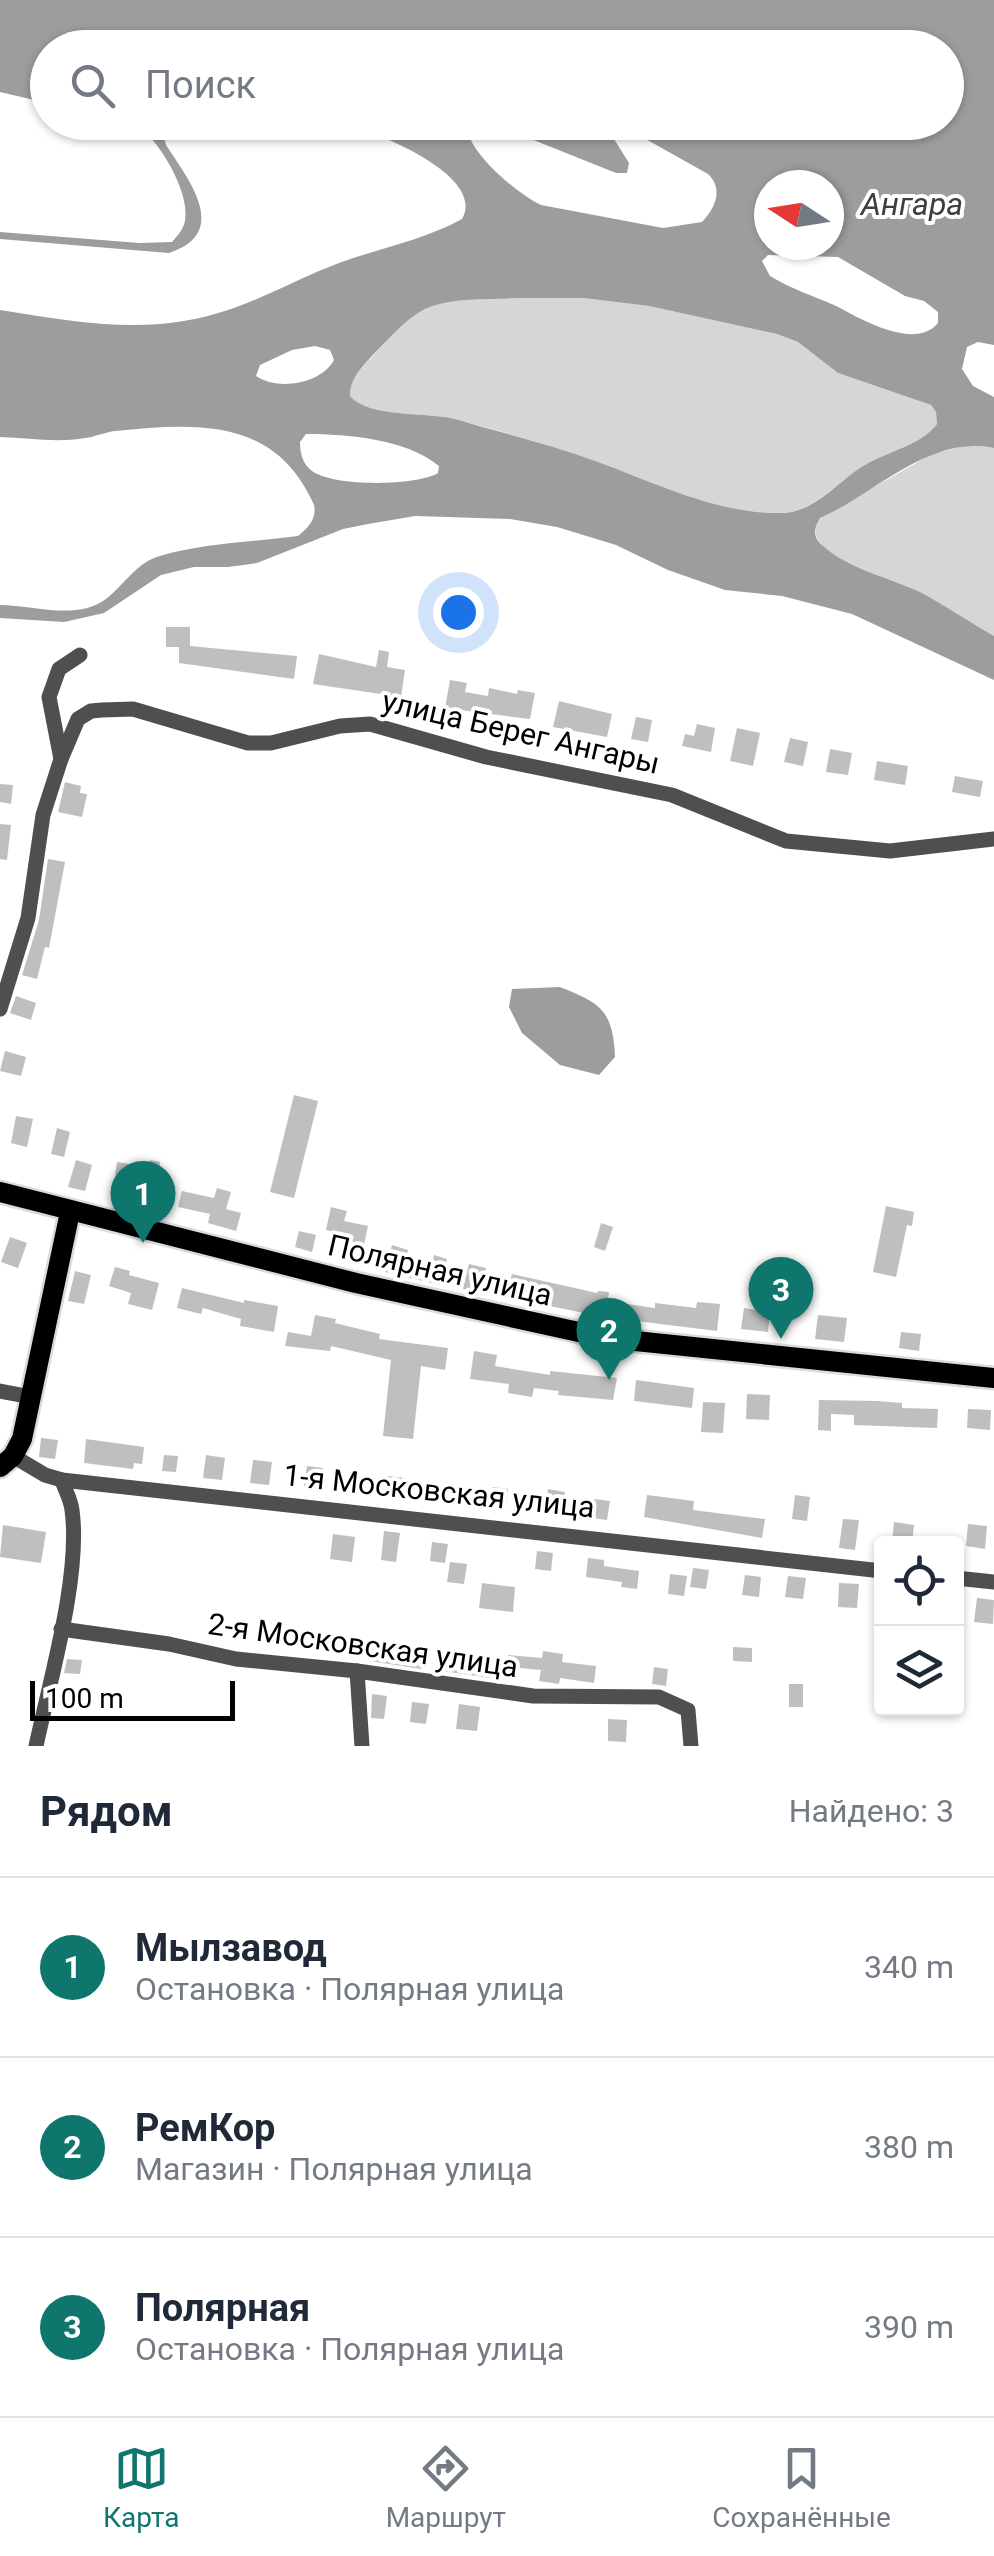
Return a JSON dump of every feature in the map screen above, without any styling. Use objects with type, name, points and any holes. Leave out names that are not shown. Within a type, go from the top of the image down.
[{"type":"main road","name":"Полярная улица","points":[[0,1192],[356,1283],[606,1338],[994,1378]]},
{"type":"main road","points":[[6,1461],[22,1439],[70,1212]]},
{"type":"street","points":[[0,1009],[28,918],[43,815],[61,759],[48,696],[59,669],[80,655]]},
{"type":"street","name":"улица Берег Ангары","points":[[61,759],[78,720],[91,711],[133,709],[248,743],[271,743],[340,726],[370,724],[486,757],[672,795],[786,841],[890,851],[994,839]]},
{"type":"street","points":[[0,1391],[31,1397]]},
{"type":"street","name":"1-я Московская улица","points":[[6,1461],[62,1480],[874,1570]]},
{"type":"street","points":[[36,1746],[61,1629],[72,1542],[72,1508],[62,1480]]},
{"type":"street","points":[[964,1579],[994,1582]]},
{"type":"street","name":"2-я Московская улица","points":[[61,1629],[169,1644],[236,1659],[357,1671],[532,1696],[658,1698],[688,1710],[692,1746]]},
{"type":"street","points":[[357,1671],[362,1746]]},
{"type":"shaded area","points":[[583,298],[649,306],[777,334],[798,342],[838,373],[931,405],[937,424],[913,443],[865,465],[805,507],[780,513],[756,512],[687,496],[528,439],[447,417],[371,408],[350,396],[360,370],[418,313],[446,302]]},
{"type":"shaded area","points":[[968,445],[994,448],[994,636],[920,592],[844,560],[822,545],[815,532],[820,518],[932,454]]},
{"type":"water","name":"Ангара","points":[[0,0],[994,0],[994,345],[978,342],[967,347],[962,369],[973,386],[994,397],[994,448],[970,446],[925,458],[820,518],[815,532],[822,545],[844,560],[920,592],[994,636],[994,680],[852,614],[782,596],[725,590],[668,570],[616,545],[557,527],[510,519],[415,516],[368,524],[343,529],[257,563],[194,567],[161,575],[104,613],[64,622],[0,618],[0,605],[68,611],[94,606],[144,563],[160,556],[298,536],[311,523],[315,510],[298,476],[278,455],[231,432],[175,427],[115,431],[64,440],[0,437],[0,310],[117,325],[204,317],[462,219],[465,203],[458,187],[444,172],[388,140],[471,140],[498,174],[541,205],[663,228],[702,222],[716,198],[713,180],[647,140],[964,140],[964,30],[30,30],[30,99],[0,92]],"holes":[[[583,298],[649,306],[798,342],[838,373],[931,405],[937,424],[913,443],[865,465],[805,508],[793,512],[756,512],[687,496],[529,440],[447,417],[371,408],[350,396],[360,369],[397,331],[418,313],[446,302]],[[315,346],[330,350],[334,360],[309,380],[287,384],[256,376],[260,365],[292,350]],[[306,434],[393,444],[426,457],[439,466],[438,473],[394,482],[356,482],[323,476],[312,471],[303,458],[300,442]]]},
{"type":"water","points":[[153,140],[165,140],[199,204],[202,219],[188,244],[169,253],[0,239],[0,232],[172,242],[182,230],[186,209],[178,181]]},
{"type":"water","name":"Ангара","points":[[534,140],[615,140],[629,163],[627,173],[616,173]]},
{"type":"water","points":[[560,987],[585,998],[607,1018],[615,1057],[599,1075],[560,1065],[522,1033],[509,1007],[512,989]]},
{"type":"building","points":[[166,627],[190,627],[190,646],[297,656],[294,679],[179,663],[179,647],[166,647]]},
{"type":"building","points":[[379,650],[389,652],[387,667],[405,670],[401,697],[313,684],[319,654],[376,667]]},
{"type":"building","points":[[450,680],[467,683],[465,692],[488,696],[489,688],[535,693],[530,719],[445,708]]},
{"type":"building","points":[[559,701],[612,714],[607,737],[553,727]]},
{"type":"building","points":[[636,717],[652,720],[648,742],[631,739]]},
{"type":"building","points":[[697,724],[715,728],[711,752],[682,746],[685,734],[694,736]]},
{"type":"building","points":[[737,728],[760,733],[753,766],[730,761]]},
{"type":"building","points":[[790,738],[808,742],[803,766],[784,762]]},
{"type":"building","points":[[830,749],[852,753],[848,775],[826,772]]},
{"type":"building","points":[[877,761],[908,766],[905,785],[874,780]]},
{"type":"building","points":[[955,776],[983,781],[980,797],[952,792]]},
{"type":"building","points":[[65,782],[81,786],[80,793],[87,794],[82,817],[58,812]]},
{"type":"building","points":[[0,784],[13,785],[11,804],[0,802]]},
{"type":"building","points":[[0,824],[11,825],[7,860],[0,859]]},
{"type":"building","points":[[48,859],[65,862],[49,948],[45,947],[37,979],[22,975],[39,920]]},
{"type":"building","points":[[16,996],[36,1003],[31,1020],[10,1013]]},
{"type":"building","points":[[5,1051],[26,1057],[21,1076],[0,1071]]},
{"type":"building","points":[[294,1095],[318,1101],[294,1198],[270,1192]]},
{"type":"building","points":[[16,1116],[33,1119],[27,1147],[11,1143]]},
{"type":"building","points":[[57,1128],[70,1132],[64,1157],[51,1154]]},
{"type":"building","points":[[76,1160],[92,1165],[85,1191],[68,1187]]},
{"type":"building","points":[[150,1160],[160,1162],[159,1169],[164,1170],[160,1187],[154,1186],[149,1208],[139,1205],[143,1189],[123,1185],[124,1176],[115,1175],[117,1162],[148,1167]]},
{"type":"building","points":[[217,1188],[231,1192],[226,1209],[241,1213],[236,1231],[208,1223],[210,1214],[178,1207],[182,1191],[214,1198]]},
{"type":"building","points":[[886,1206],[914,1212],[912,1226],[907,1225],[896,1277],[873,1272]]},
{"type":"building","points":[[331,1207],[347,1211],[344,1221],[368,1226],[364,1245],[349,1241],[351,1236],[326,1230]]},
{"type":"building","points":[[601,1223],[613,1227],[605,1251],[594,1247]]},
{"type":"building","points":[[299,1231],[316,1235],[312,1252],[295,1247]]},
{"type":"building","points":[[10,1237],[27,1243],[18,1268],[1,1262]]},
{"type":"building","points":[[392,1245],[408,1250],[406,1261],[431,1267],[434,1255],[447,1259],[440,1285],[385,1272]]},
{"type":"building","points":[[469,1264],[486,1268],[480,1293],[463,1289]]},
{"type":"building","points":[[115,1267],[159,1283],[152,1310],[128,1304],[131,1293],[109,1286]]},
{"type":"building","points":[[75,1271],[91,1275],[84,1304],[68,1301]]},
{"type":"building","points":[[512,1274],[597,1293],[609,1292],[607,1306],[591,1303],[589,1314],[506,1297]]},
{"type":"building","points":[[182,1288],[244,1303],[278,1306],[274,1332],[240,1326],[241,1319],[203,1308],[201,1314],[177,1308]]},
{"type":"building","points":[[614,1302],[655,1308],[655,1303],[696,1308],[697,1302],[720,1304],[717,1331],[612,1318]]},
{"type":"building","points":[[744,1308],[770,1312],[768,1332],[741,1329]]},
{"type":"building","points":[[315,1315],[380,1334],[379,1339],[448,1348],[445,1370],[421,1366],[413,1439],[383,1436],[391,1360],[331,1346],[330,1351],[285,1346],[288,1332],[311,1336]]},
{"type":"building","points":[[818,1315],[847,1318],[844,1342],[815,1339]]},
{"type":"building","points":[[901,1332],[921,1334],[919,1351],[899,1348]]},
{"type":"building","points":[[474,1351],[497,1355],[495,1366],[550,1375],[550,1371],[617,1378],[613,1400],[558,1395],[559,1391],[534,1388],[532,1397],[508,1393],[509,1384],[470,1379]]},
{"type":"building","points":[[636,1380],[694,1388],[692,1408],[634,1401]]},
{"type":"building","points":[[747,1394],[770,1395],[769,1420],[746,1419]]},
{"type":"building","points":[[819,1400],[877,1401],[902,1403],[902,1408],[938,1409],[937,1428],[854,1425],[854,1415],[831,1414],[831,1431],[818,1430]]},
{"type":"building","points":[[703,1402],[725,1403],[723,1433],[701,1432]]},
{"type":"building","points":[[968,1409],[991,1410],[990,1430],[967,1428]]},
{"type":"building","points":[[41,1438],[58,1440],[55,1459],[39,1457]]},
{"type":"building","points":[[86,1439],[144,1447],[142,1464],[134,1463],[133,1469],[84,1463]]},
{"type":"building","points":[[164,1455],[178,1456],[176,1472],[162,1471]]},
{"type":"building","points":[[206,1455],[225,1458],[222,1480],[203,1478]]},
{"type":"building","points":[[253,1460],[272,1462],[269,1485],[250,1483]]},
{"type":"building","points":[[307,1466],[323,1468],[321,1488],[304,1486]]},
{"type":"building","points":[[352,1475],[365,1477],[363,1492],[350,1490]]},
{"type":"building","points":[[388,1476],[405,1478],[402,1498],[385,1496]]},
{"type":"building","points":[[493,1487],[508,1489],[506,1507],[491,1505]]},
{"type":"building","points":[[548,1489],[565,1492],[563,1513],[545,1510]]},
{"type":"building","points":[[647,1495],[694,1501],[693,1510],[765,1519],[762,1538],[644,1517]]},
{"type":"building","points":[[795,1495],[810,1497],[807,1521],[792,1519]]},
{"type":"building","points":[[594,1499],[610,1501],[607,1520],[591,1518]]},
{"type":"building","points":[[843,1519],[859,1520],[855,1550],[839,1548]]},
{"type":"building","points":[[894,1522],[914,1525],[913,1536],[893,1536]]},
{"type":"building","points":[[968,1524],[987,1526],[985,1549],[966,1546]]},
{"type":"building","points":[[3,1525],[46,1532],[41,1563],[0,1557]]},
{"type":"building","points":[[384,1531],[400,1533],[396,1562],[381,1560]]},
{"type":"building","points":[[333,1534],[355,1537],[352,1562],[330,1559]]},
{"type":"building","points":[[432,1542],[448,1544],[445,1563],[430,1561]]},
{"type":"building","points":[[537,1551],[553,1553],[551,1571],[535,1569]]},
{"type":"building","points":[[588,1558],[604,1560],[604,1566],[639,1571],[637,1589],[621,1587],[622,1582],[586,1577]]},
{"type":"building","points":[[450,1562],[467,1564],[464,1584],[447,1582]]},
{"type":"building","points":[[693,1568],[709,1570],[706,1589],[690,1587]]},
{"type":"building","points":[[670,1574],[687,1576],[684,1596],[668,1594]]},
{"type":"building","points":[[745,1575],[761,1577],[759,1597],[742,1595]]},
{"type":"building","points":[[788,1576],[806,1578],[803,1599],[785,1597]]},
{"type":"building","points":[[482,1583],[515,1587],[513,1612],[479,1608]]},
{"type":"building","points":[[839,1583],[859,1584],[857,1608],[838,1607]]},
{"type":"building","points":[[977,1598],[994,1600],[993,1624],[974,1622]]},
{"type":"building","points":[[372,1640],[424,1648],[421,1669],[370,1661]]},
{"type":"building","points":[[733,1647],[752,1648],[752,1662],[733,1661]]},
{"type":"building","points":[[445,1650],[492,1658],[490,1678],[443,1671]]},
{"type":"building","points":[[543,1651],[563,1654],[562,1662],[596,1666],[594,1683],[560,1678],[559,1684],[539,1681],[541,1670],[507,1667],[508,1655],[542,1658]]},
{"type":"building","points":[[67,1659],[82,1660],[80,1674],[64,1673]]},
{"type":"building","points":[[654,1667],[668,1669],[666,1686],[652,1684]]},
{"type":"building","points":[[789,1684],[803,1684],[803,1707],[789,1707]]},
{"type":"building","points":[[372,1694],[387,1696],[384,1719],[371,1718]]},
{"type":"building","points":[[412,1702],[429,1704],[426,1724],[410,1722]]},
{"type":"building","points":[[459,1704],[480,1707],[477,1731],[456,1729]]},
{"type":"building","points":[[608,1719],[627,1720],[626,1742],[608,1741]]},
{"type":"place","name":"Мылзавод","points":[[143,1243]]},
{"type":"place","name":"Полярная","points":[[781,1339]]},
{"type":"place","name":"РемКор","points":[[609,1380]]}]
